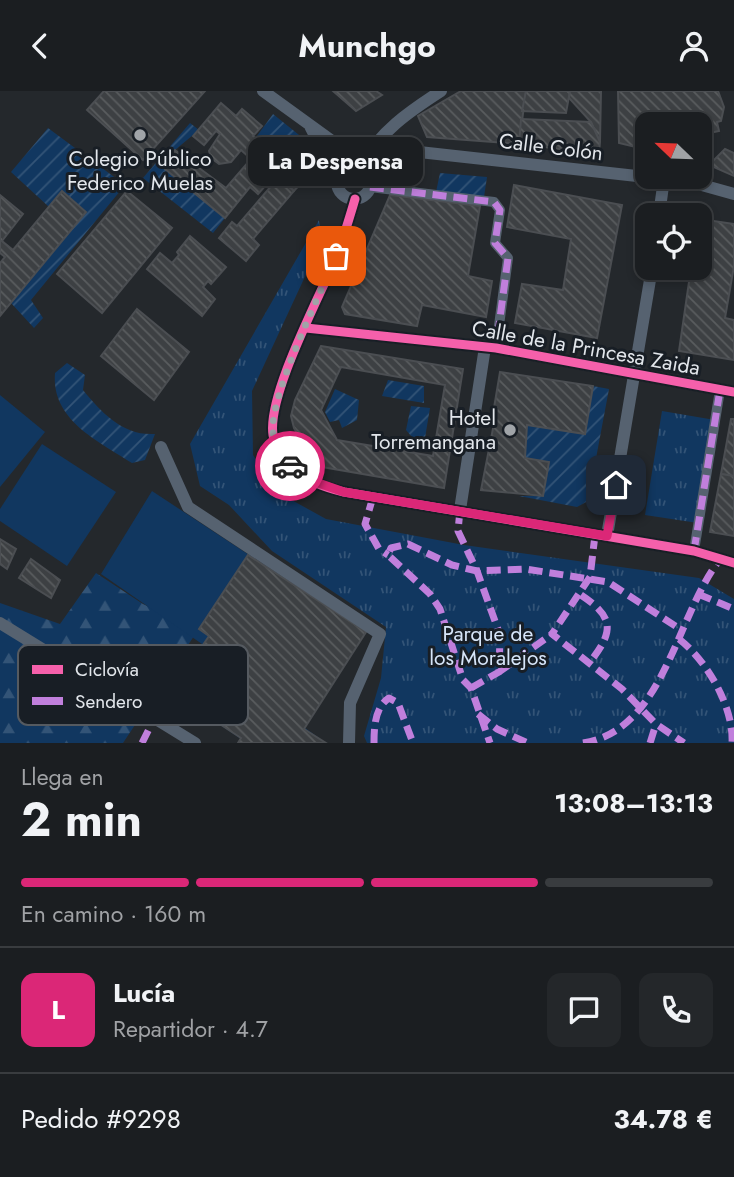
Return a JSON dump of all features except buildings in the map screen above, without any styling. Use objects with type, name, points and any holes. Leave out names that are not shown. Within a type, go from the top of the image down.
[{"type":"street","points":[[263,91],[339,146],[360,166],[370,177],[370,187],[365,195],[355,199],[342,194],[337,178],[309,125]]},
{"type":"street","points":[[360,166],[371,146],[389,129],[415,107],[441,91]]},
{"type":"street","name":"Calle Colón","points":[[360,166],[401,150],[635,176]]},
{"type":"street","points":[[337,178],[345,166],[360,166]]},
{"type":"street","points":[[370,187],[494,202],[500,211],[495,243],[508,258],[460,510]]},
{"type":"street","name":"Calle Colón","points":[[712,188],[734,194]]},
{"type":"street","points":[[355,199],[273,417],[275,443],[284,460],[307,479],[332,489],[694,551],[734,563]]},
{"type":"street","points":[[607,536],[650,280]]},
{"type":"street","name":"Calle de la Princesa Zaida","points":[[306,328],[491,348],[734,392]]},
{"type":"street","points":[[694,551],[720,390]]},
{"type":"street","points":[[161,447],[188,507],[380,634],[350,702],[349,743]]},
{"type":"street","points":[[0,623],[38,645]]},
{"type":"street","points":[[166,725],[195,743]]},
{"type":"green space","points":[[273,114],[309,143],[324,164],[321,170],[288,147],[279,158],[257,136]]},
{"type":"green space","points":[[190,123],[199,130],[175,150],[225,218],[213,233],[143,178]]},
{"type":"green space","points":[[48,128],[125,185],[31,300],[43,318],[34,328],[11,303],[86,212],[62,192],[49,207],[11,172]]},
{"type":"green space","points":[[440,173],[487,177],[484,197],[436,192]]},
{"type":"green space","name":"Parque de los Moralejos","points":[[319,220],[321,242],[252,391],[253,455],[279,493],[326,519],[464,545],[699,578],[734,599],[734,743],[367,743],[364,736],[381,678],[386,627],[272,551],[229,505],[200,486],[190,444]]},
{"type":"green space","points":[[67,363],[85,375],[83,390],[114,421],[133,431],[155,434],[145,460],[132,463],[92,437],[69,416],[56,389],[55,373]]},
{"type":"green space","points":[[388,380],[424,386],[424,403],[382,396]]},
{"type":"green space","points":[[593,386],[609,389],[588,501],[577,507],[519,496],[543,496],[549,463],[525,458],[527,425],[585,434]]},
{"type":"green space","points":[[335,389],[359,400],[357,420],[342,428],[339,420],[330,422],[325,412]]},
{"type":"green space","points":[[0,395],[45,432],[0,487]]},
{"type":"green space","points":[[411,406],[430,408],[423,450],[406,430]]},
{"type":"green space","points":[[662,411],[715,420],[698,523],[645,515]]},
{"type":"green space","points":[[42,444],[116,492],[67,566],[0,521],[0,509]]},
{"type":"green space","points":[[152,491],[366,632],[305,728],[326,743],[241,739],[220,725],[248,725],[248,645],[201,645],[101,574]]},
{"type":"green space","points":[[96,573],[143,604],[198,630],[188,645],[18,645],[18,725],[135,725],[123,743],[0,743],[0,603],[60,624]]},
{"type":"marked path","points":[[370,187],[494,202],[500,210],[495,243],[508,258],[496,348]]},
{"type":"marked path","points":[[694,551],[720,390]]},
{"type":"marked path","points":[[373,497],[365,524],[379,549],[388,555]]},
{"type":"marked path","points":[[460,510],[458,531],[477,571],[452,565],[408,544],[391,548],[388,555],[430,594],[440,609],[463,680],[471,688],[490,743]]},
{"type":"marked path","points":[[595,535],[590,577],[552,634],[622,689],[656,724],[684,743]]},
{"type":"marked path","points":[[583,743],[611,734],[633,716],[651,693],[706,580],[722,557]]},
{"type":"marked path","points":[[471,688],[499,672],[500,635],[477,571],[526,569],[608,582],[683,631]]},
{"type":"marked path","points":[[698,594],[734,609]]},
{"type":"marked path","points":[[581,595],[600,610],[607,625],[603,642],[589,663]]},
{"type":"marked path","points":[[499,672],[552,634]]},
{"type":"marked path","points":[[679,639],[699,659],[717,686],[729,715],[732,743]]},
{"type":"marked path","points":[[374,743],[378,712],[389,698],[398,703],[413,743]]},
{"type":"marked path","points":[[478,714],[497,729],[528,743]]},
{"type":"marked path","points":[[650,743],[656,724]]},
{"type":"marked path","points":[[142,743],[151,725]]},
{"type":"cycle path","points":[[355,199],[335,260],[295,348],[278,397],[273,418],[273,435],[282,458],[290,467],[310,480],[344,492],[694,551],[734,563]]},
{"type":"cycle path","points":[[306,328],[496,348],[734,392]]},
{"type":"way so far","points":[[290,466],[275,443],[273,417],[288,372],[336,256]]},
{"type":"place","name":"Colegio Público Federico Muelas","points":[[140,135]]},
{"type":"place","name":"La Despensa","points":[[336,256]]},
{"type":"place","name":"Hotel Torremangana","points":[[510,430]]},
{"type":"route","points":[[290,466],[318,485],[344,492],[607,536],[616,485]]}]
